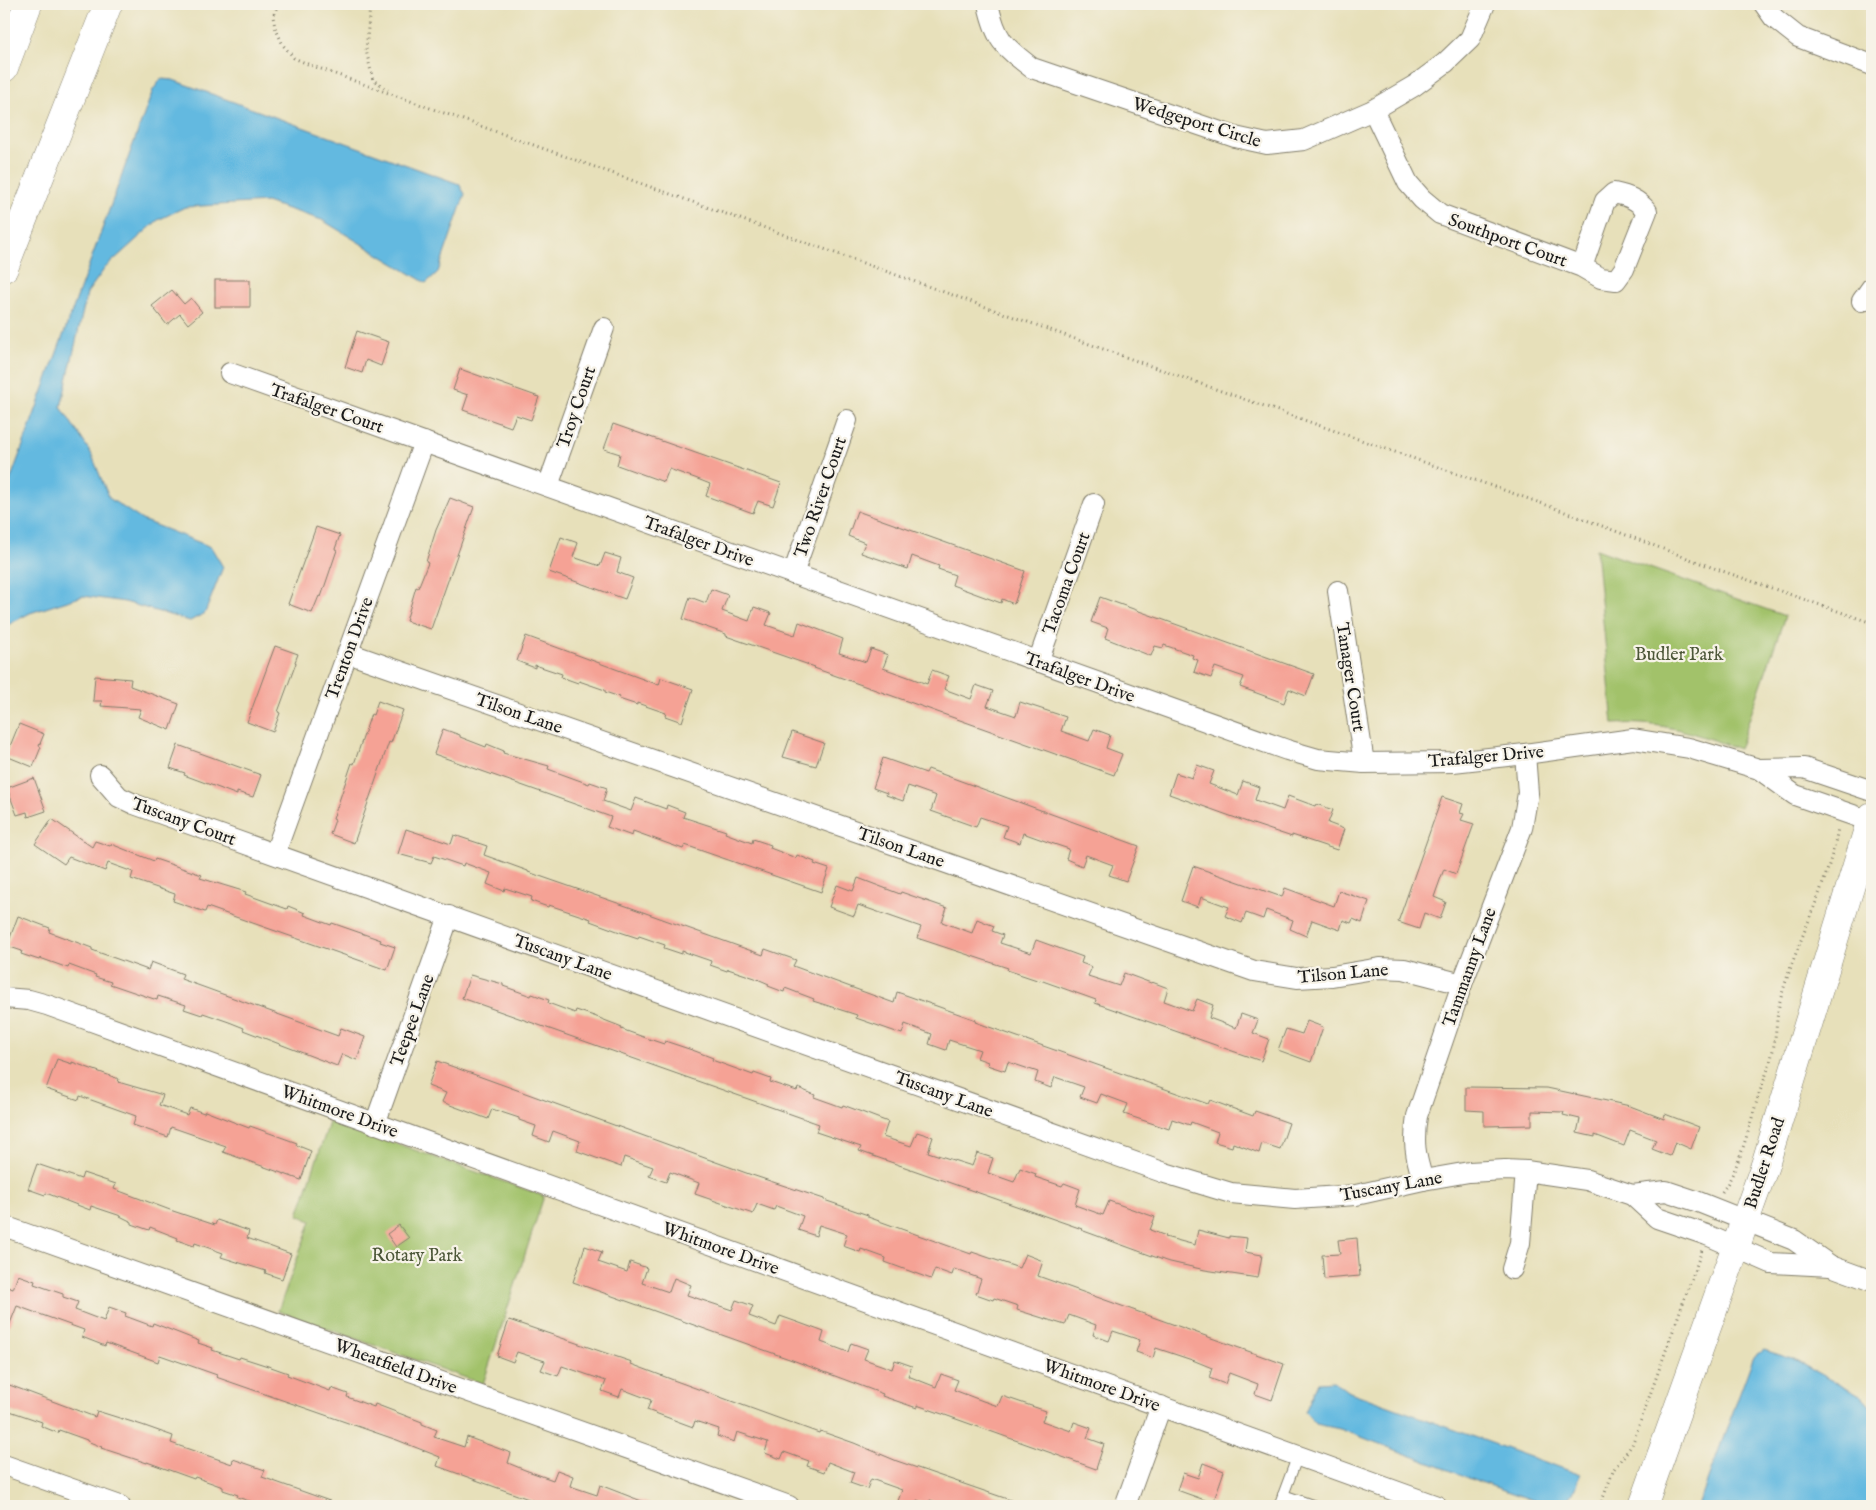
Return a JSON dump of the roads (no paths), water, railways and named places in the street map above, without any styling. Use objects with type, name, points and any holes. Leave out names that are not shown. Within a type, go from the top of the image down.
[{"type":"main road","points":[[4,68],[28,4]]},
{"type":"main road","points":[[4,268],[108,4]]},
{"type":"main road","name":"Budler Road","points":[[1643,1506],[1765,1165],[1871,818]]},
{"type":"street","name":"Wedgeport Circle","points":[[988,4],[993,27],[1006,48],[1032,68],[1234,137],[1267,144],[1304,140],[1373,110],[1414,86],[1445,63],[1470,39],[1485,4]]},
{"type":"street","points":[[1764,4],[1774,18],[1798,37],[1872,66]]},
{"type":"street","name":"Southport Court","points":[[1373,110],[1408,183],[1422,199],[1440,214],[1582,267]]},
{"type":"street","name":"Troy Court","points":[[548,486],[604,328]]},
{"type":"street","name":"Trafalger Court","points":[[230,373],[424,442]]},
{"type":"street","name":"Two River Court","points":[[793,574],[847,420]]},
{"type":"street","name":"Trafalger Drive","points":[[424,442],[1038,662],[1287,750],[1318,759],[1364,764],[1453,762],[1633,739],[1689,748],[1759,769],[1804,768],[1872,791]]},
{"type":"street","name":"Trenton Drive","points":[[276,853],[424,442]]},
{"type":"street","name":"Tacoma Court","points":[[1038,662],[1094,504]]},
{"type":"street","name":"Tanager Court","points":[[1338,591],[1364,764]]},
{"type":"street","name":"Tilson Lane","points":[[348,652],[1254,972],[1297,978],[1332,976],[1380,968],[1398,969],[1414,971],[1462,984]]},
{"type":"street","name":"Tammanny Lane","points":[[1423,1180],[1415,1154],[1417,1116],[1462,984],[1522,828],[1528,793],[1525,754]]},
{"type":"street","name":"Trafalger Drive","points":[[1759,769],[1795,795],[1843,812],[1871,818]]},
{"type":"street","name":"Tuscany Court","points":[[100,775],[119,797],[134,804],[276,853]]},
{"type":"street","name":"Tuscany Lane","points":[[276,853],[1165,1173],[1231,1192],[1295,1200],[1356,1195],[1469,1172],[1526,1171],[1587,1180],[1632,1195],[1657,1218],[1707,1235],[1771,1262],[1831,1266]]},
{"type":"street","name":"Teepee Lane","points":[[375,1124],[449,916]]},
{"type":"street","name":"Whitmore Drive","points":[[4,998],[29,1000],[47,1005],[1437,1506]]},
{"type":"street","points":[[1512,1269],[1520,1243],[1526,1171]]},
{"type":"street","name":"Tuscany Lane","points":[[1632,1195],[1666,1191],[1794,1240],[1831,1266]]},
{"type":"street","name":"Wheatfield Drive","points":[[4,1226],[789,1506]]},
{"type":"street","points":[[1831,1266],[1872,1281]]},
{"type":"street","points":[[1125,1506],[1161,1406]]},
{"type":"street","points":[[4,1465],[120,1506]]},
{"type":"lane","points":[[1279,1506],[1298,1455]]},
{"type":"lane","points":[[1283,1495],[1316,1506]]},
{"type":"water","points":[[161,79],[173,80],[459,184],[465,194],[438,272],[426,283],[322,220],[266,202],[185,207],[158,220],[105,268],[87,293],[61,407],[91,453],[109,498],[142,520],[211,547],[223,567],[205,613],[190,621],[125,602],[83,596],[30,613],[4,627],[4,497],[153,90]]},
{"type":"water","points":[[1764,1350],[1792,1359],[1862,1397],[1872,1408],[1872,1506],[1698,1506],[1753,1358]]},
{"type":"water","points":[[1334,1381],[1347,1391],[1580,1475],[1573,1493],[1564,1506],[1550,1506],[1340,1429],[1316,1424],[1305,1412],[1318,1382]]},
{"type":"park label","name":"Budler Park","points":[[1679,654]]},
{"type":"park label","name":"Rotary Park","points":[[417,1255]]}]
